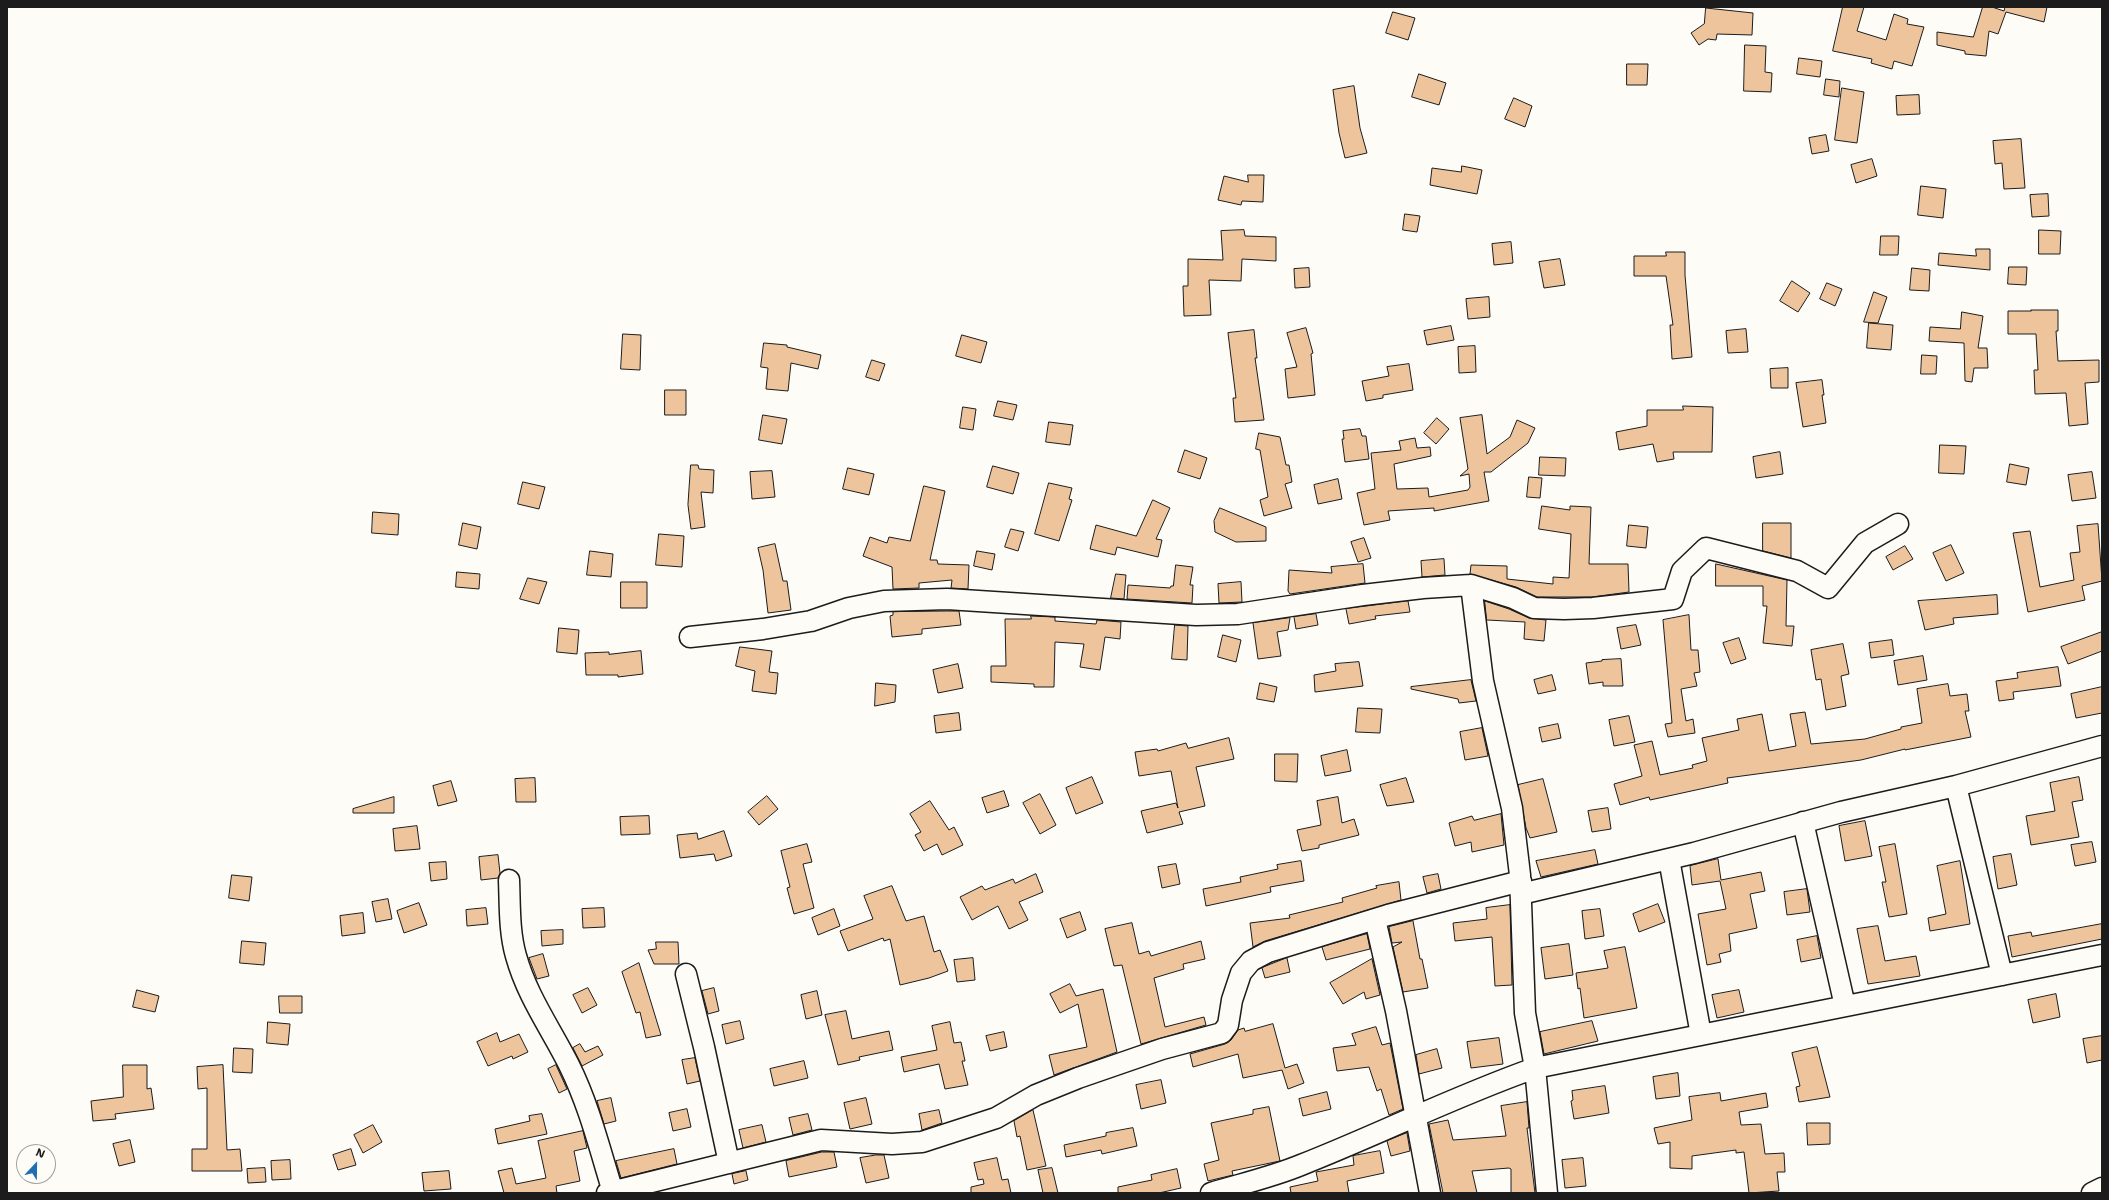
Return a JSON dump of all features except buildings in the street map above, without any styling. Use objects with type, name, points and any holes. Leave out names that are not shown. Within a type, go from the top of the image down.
[{"type":"street","points":[[690,637],[763,629],[811,621],[849,608],[884,601],[946,599],[1196,615],[1238,614],[1363,595],[1471,585],[1513,598],[1534,608],[1593,608],[1674,599],[1682,572],[1706,548],[1797,571],[1828,588],[1865,543],[1898,524]]},
{"type":"street","points":[[1471,585],[1483,681],[1512,808],[1521,888],[1525,1013],[1535,1068],[1547,1193]]},
{"type":"street","points":[[510,880],[511,923],[516,956],[533,1001],[569,1065],[585,1103],[610,1192],[821,1140],[892,1144],[922,1142],[996,1118],[1036,1095],[1078,1078],[1162,1049],[1222,1033],[1228,1025],[1232,1000],[1240,974],[1251,961],[1268,952],[1375,919],[1669,859],[1841,812],[1956,786],[2102,746]]},
{"type":"street","points":[[1956,786],[2002,975]]},
{"type":"street","points":[[1803,822],[1845,1006]]},
{"type":"street","points":[[1669,859],[1701,1035]]},
{"type":"street","points":[[1375,919],[1416,1117],[1430,1193]]},
{"type":"street","points":[[1211,1193],[1300,1166],[1494,1083],[1535,1068],[2102,955]]},
{"type":"street","points":[[686,974],[706,1054],[728,1164]]},
{"type":"street","points":[[2092,1193],[2102,1188]]}]
